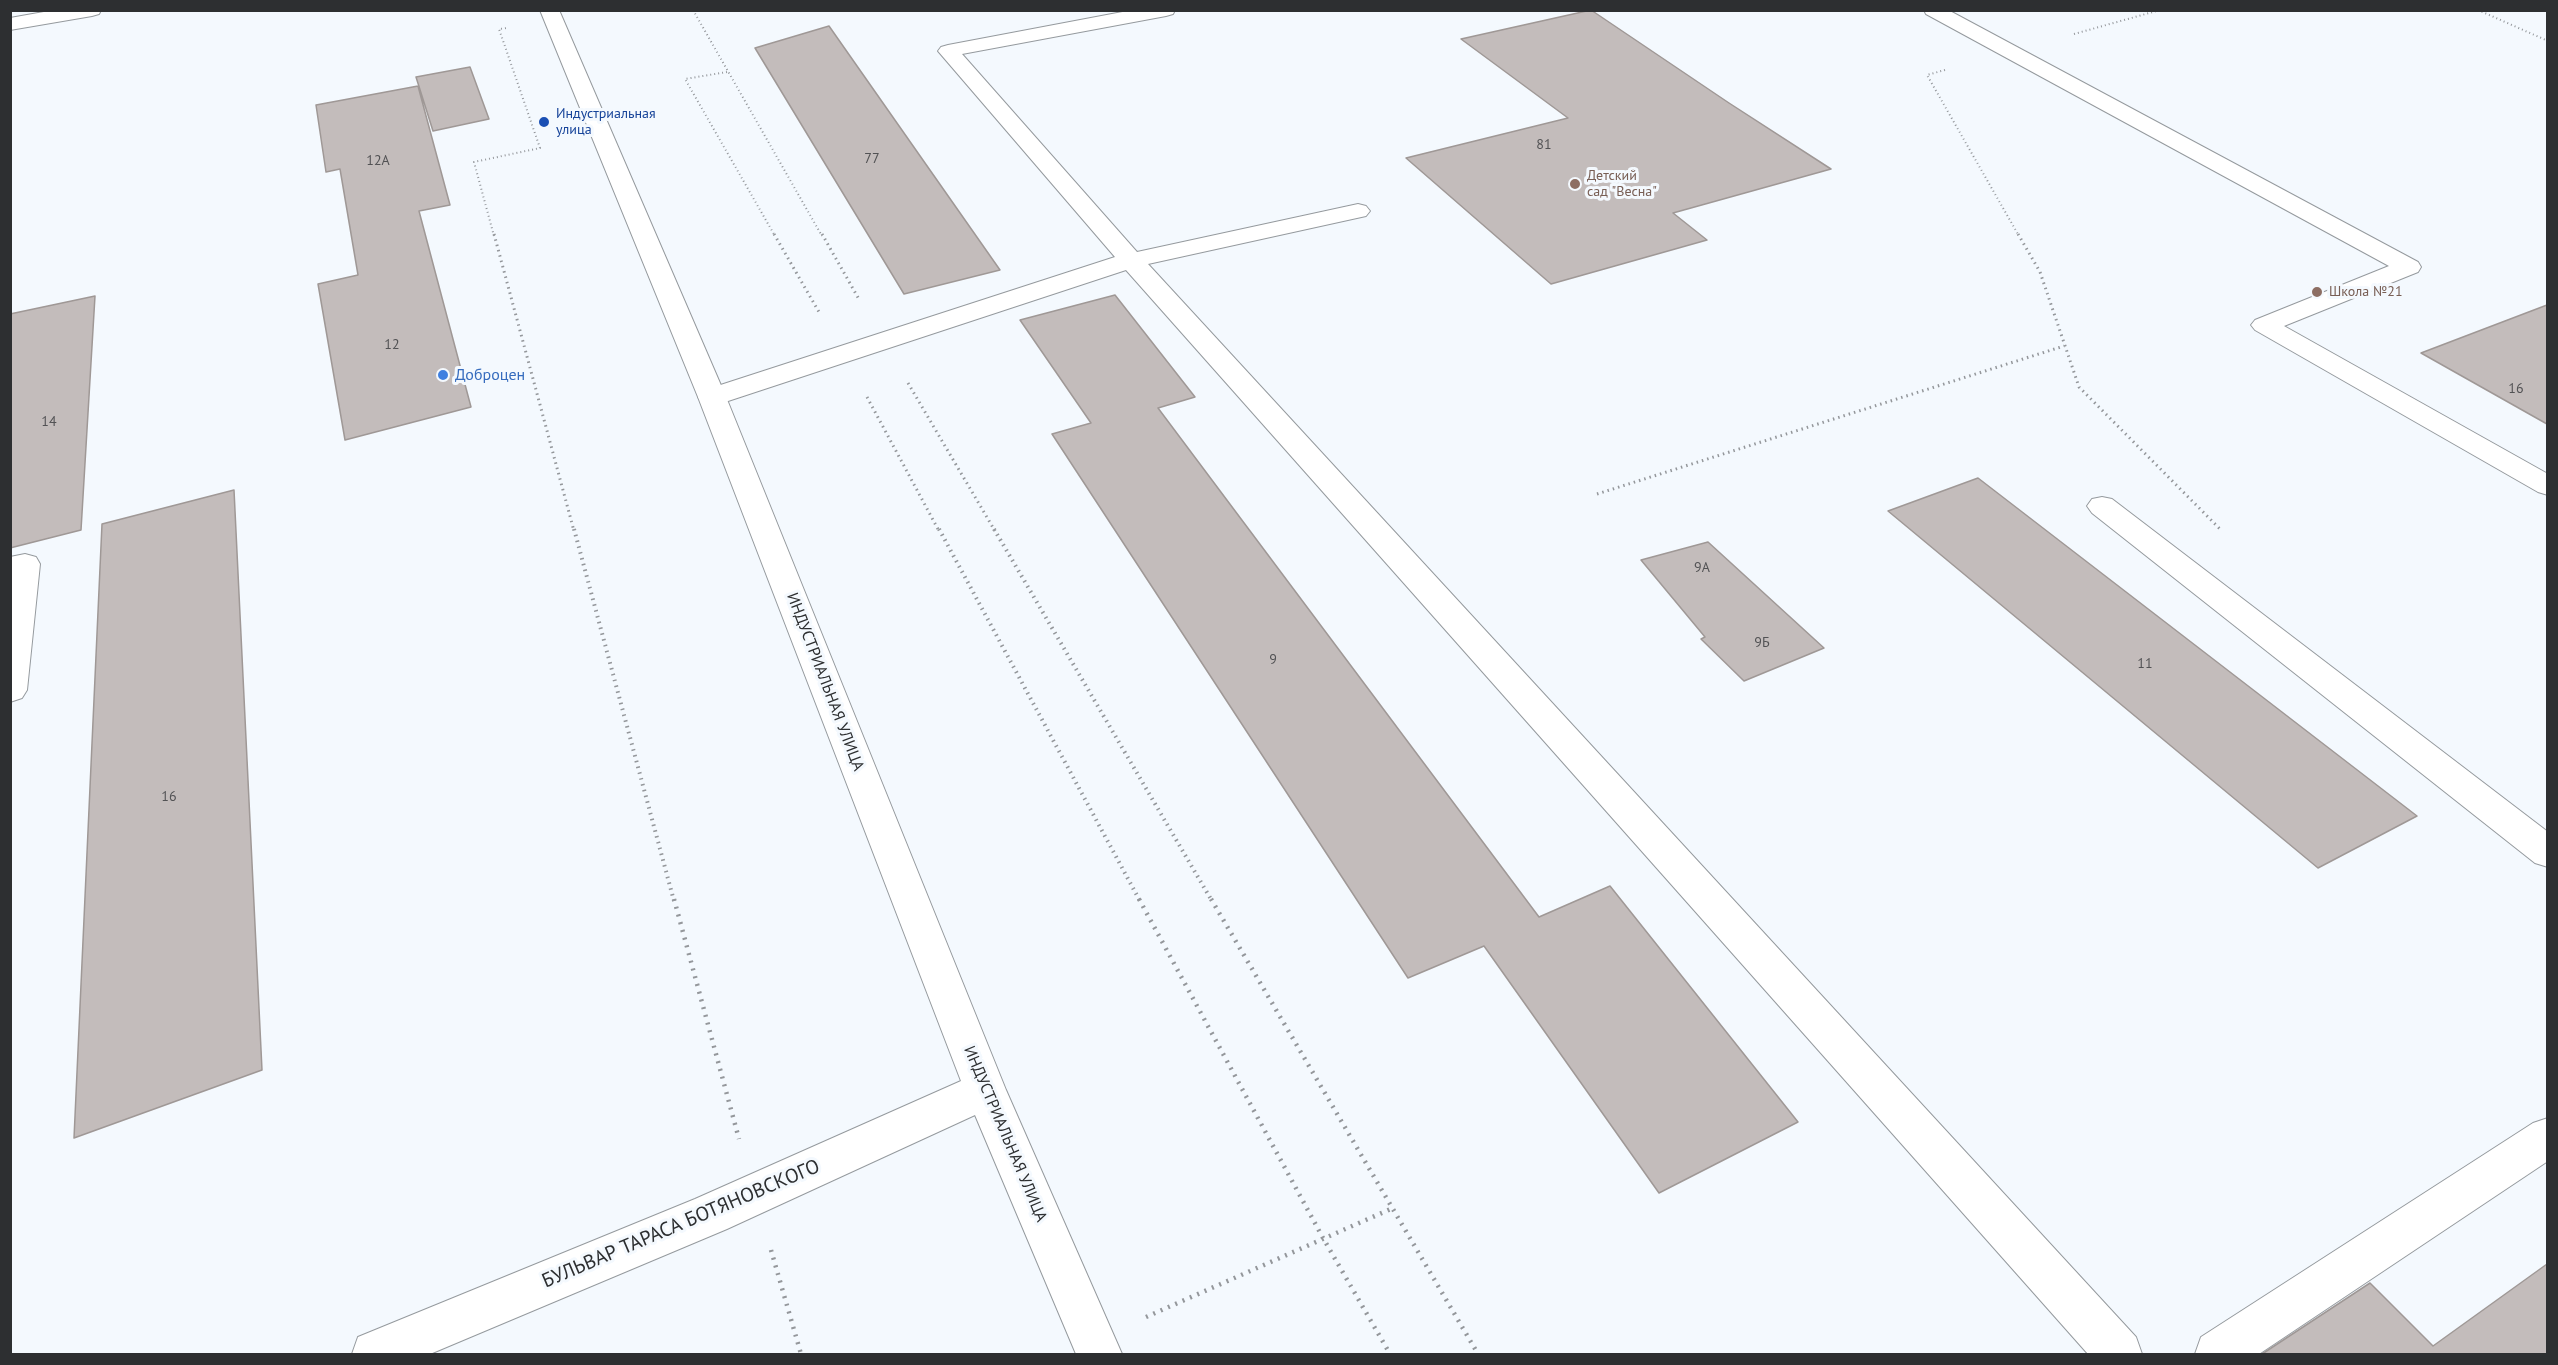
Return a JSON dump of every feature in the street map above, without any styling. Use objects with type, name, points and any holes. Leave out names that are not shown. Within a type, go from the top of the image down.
[{"type":"street","points":[[10,24],[92,10]]},
{"type":"street","points":[[1166,10],[948,51],[1131,260],[2119,1354]]},
{"type":"street","points":[[1933,10],[2409,267],[2264,325],[2547,486]]},
{"type":"street","name":"ИНДУСТРИАЛЬНАЯ УЛИЦА","points":[[551,15],[712,397],[985,1090],[1096,1347]]},
{"type":"street","points":[[712,397],[1131,260],[1358,211]]},
{"type":"street","points":[[2102,506],[2547,853]]},
{"type":"street","points":[[10,567],[25,564],[10,690]]},
{"type":"street","name":"БУЛЬВАР ТАРАСА БОТЯНОВСКОГО","points":[[375,1354],[754,1194],[985,1090]]},
{"type":"street","points":[[2218,1354],[2547,1137]]},
{"type":"path","points":[[693,10],[883,341],[1478,1354]]},
{"type":"path","points":[[2478,10],[2547,41]]},
{"type":"path","points":[[551,15],[499,30],[540,148],[474,162],[754,1194],[801,1354]]},
{"type":"path","points":[[1948,69],[1927,75],[2040,272],[2079,387],[2229,538]]},
{"type":"path","points":[[727,72],[685,80],[844,354],[1323,1238],[1390,1354]]},
{"type":"path","points":[[1597,494],[2064,346]]},
{"type":"path","points":[[1096,1347],[1323,1238],[1392,1208]]},
{"type":"building","points":[[1591,10],[1831,169],[1673,213],[1707,240],[1551,284],[1406,158],[1568,118],[1461,39]]},
{"type":"building","points":[[829,26],[1000,270],[904,294],[755,48]]},
{"type":"building","points":[[470,67],[489,119],[433,131],[416,77]]},
{"type":"building","points":[[418,86],[450,205],[419,211],[471,407],[345,440],[318,284],[358,275],[340,169],[326,172],[316,105]]},
{"type":"building","points":[[1115,295],[1195,397],[1158,408],[1539,917],[1610,886],[1798,1122],[1659,1193],[1484,946],[1408,978],[1052,434],[1091,423],[1020,320]]},
{"type":"building","points":[[95,296],[81,530],[10,548],[10,314]]},
{"type":"building","points":[[2547,305],[2547,424],[2421,353]]},
{"type":"building","points":[[1978,478],[2417,816],[2318,868],[1888,511]]},
{"type":"building","points":[[234,490],[262,1070],[74,1138],[102,524]]},
{"type":"building","points":[[1708,542],[1824,648],[1744,681],[1701,639],[1705,637],[1641,560]]},
{"type":"building","points":[[2547,1264],[2547,1354],[2262,1354],[2370,1283],[2433,1346]]},
{"type":"place","name":"Индустриальная улица","points":[[544,122]]},
{"type":"place","name":"Детский сад \"Весна\"","points":[[1575,184]]},
{"type":"place","name":"Школа №21","points":[[2317,292]]},
{"type":"place","name":"Доброцен","points":[[443,375]]}]
